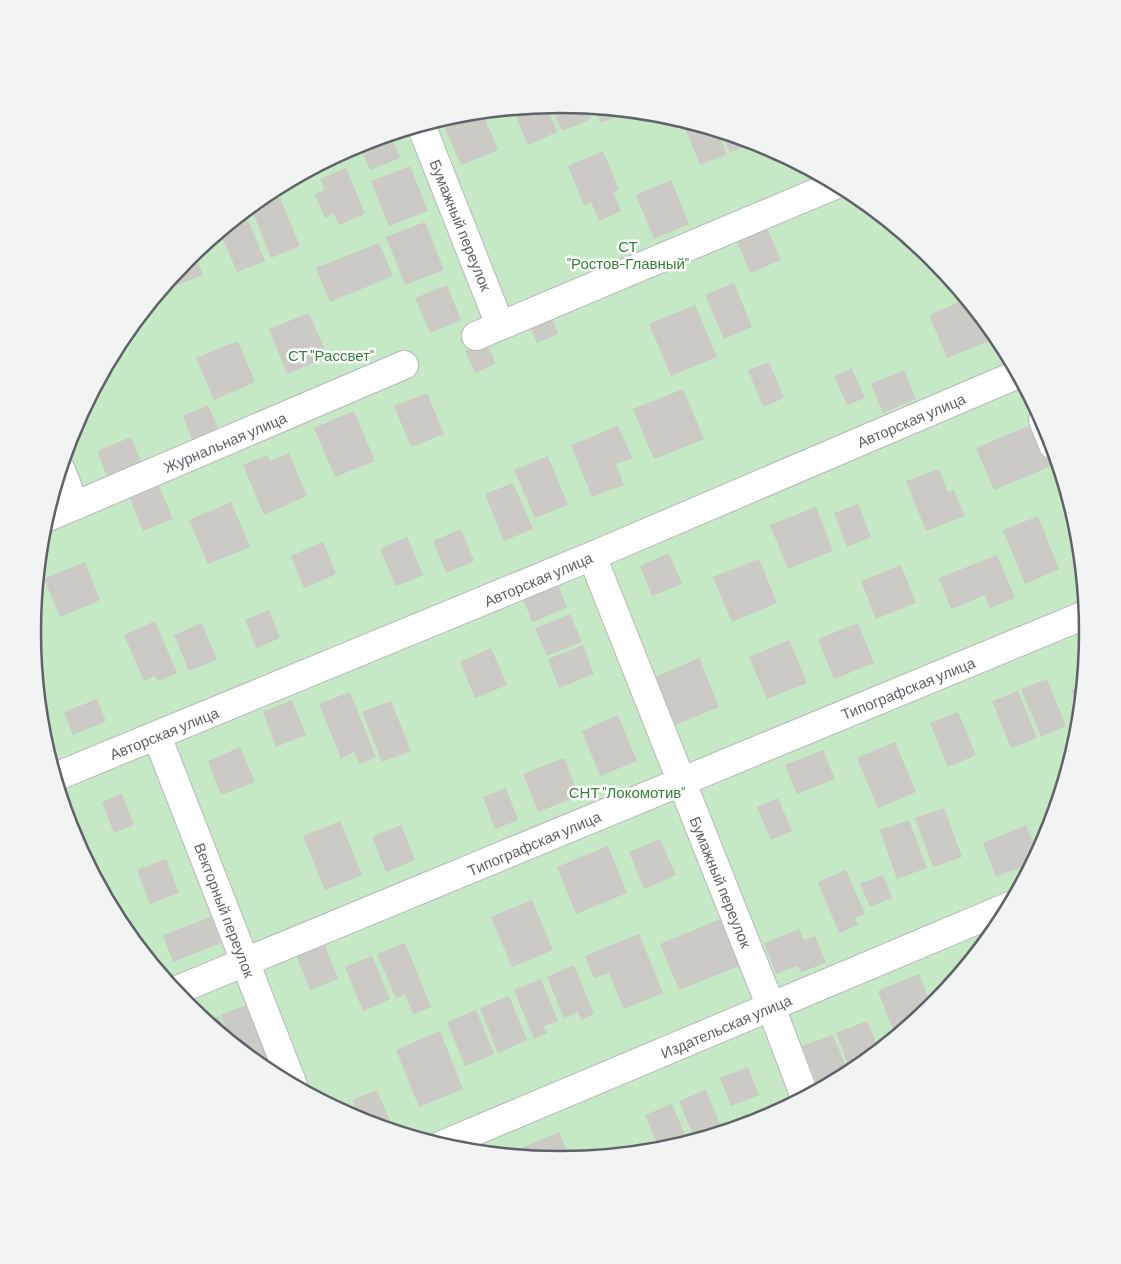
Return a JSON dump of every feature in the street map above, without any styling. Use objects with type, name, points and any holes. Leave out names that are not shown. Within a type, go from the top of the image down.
[{"type":"street","name":"Бумажный переулок","points":[[423,131],[488,330],[829,187]]},
{"type":"street","name":"Журнальная улица","points":[[55,514],[404,365]]},
{"type":"street","name":"Авторская улица","points":[[62,775],[592,556],[1012,376]]},
{"type":"street","points":[[65,479],[75,506]]},
{"type":"street","name":"Бумажный переулок","points":[[592,556],[803,1091]]},
{"type":"street","name":"Типографская улица","points":[[183,988],[1080,617]]},
{"type":"street","name":"Векторный переулок","points":[[157,736],[289,1075]]},
{"type":"street","name":"Издательская улица","points":[[454,1140],[998,911]]},
{"type":"green space","name":"СНТ \"Локомотив\"","points":[[527,114],[594,114],[628,117],[695,130],[727,140],[790,166],[820,182],[877,220],[903,242],[928,265],[972,316],[1010,372],[1026,402],[1052,465],[1062,498],[1070,531],[1079,598],[1079,666],[1075,700],[1070,733],[1052,799],[1026,862],[1010,892],[972,948],[951,974],[928,999],[877,1044],[820,1082],[790,1098],[759,1112],[695,1134],[628,1147],[594,1150],[560,1151],[493,1147],[426,1134],[394,1124],[331,1098],[301,1082],[244,1044],[218,1022],[193,999],[149,948],[111,892],[95,862],[69,799],[59,766],[51,733],[42,666],[42,598],[46,564],[51,531],[69,465],[95,402],[111,372],[149,316],[170,290],[193,265],[244,220],[301,182],[331,166],[362,152],[426,130],[493,117]]},
{"type":"building","points":[[549,113],[557,132],[528,145],[516,115]]},
{"type":"building","points":[[554,113],[589,114],[591,119],[562,131]]},
{"type":"building","points":[[597,114],[618,116],[601,123]]},
{"type":"building","points":[[485,118],[498,150],[461,165],[445,128],[456,124]]},
{"type":"building","points":[[685,128],[720,138],[727,154],[700,165]]},
{"type":"building","points":[[724,139],[745,147],[730,153]]},
{"type":"building","points":[[393,140],[400,158],[370,170],[362,152]]},
{"type":"building","points":[[603,151],[619,190],[613,192],[621,211],[599,221],[591,202],[584,205],[568,166]]},
{"type":"building","points":[[410,166],[428,211],[389,226],[371,181]]},
{"type":"building","points":[[346,168],[365,214],[339,225],[334,213],[325,218],[315,194],[325,190],[320,179]]},
{"type":"building","points":[[671,180],[689,224],[654,239],[636,195]]},
{"type":"building","points":[[280,198],[300,246],[271,258],[253,213],[267,204]]},
{"type":"building","points":[[247,218],[265,261],[237,272],[223,238]]},
{"type":"building","points":[[425,222],[444,270],[405,285],[386,237]]},
{"type":"building","points":[[766,226],[781,260],[750,273],[736,239]]},
{"type":"building","points":[[379,243],[393,276],[330,302],[316,268]]},
{"type":"building","points":[[197,261],[203,275],[174,286]]},
{"type":"building","points":[[734,283],[752,327],[724,339],[705,295]]},
{"type":"building","points":[[447,285],[461,320],[430,333],[415,298]]},
{"type":"building","points":[[960,302],[990,340],[947,358],[929,315]]},
{"type":"building","points":[[695,305],[717,357],[671,376],[649,324]]},
{"type":"building","points":[[309,313],[328,357],[287,374],[269,329]]},
{"type":"building","points":[[550,314],[558,334],[537,343],[529,322]]},
{"type":"building","points":[[238,341],[255,382],[214,400],[196,358]]},
{"type":"building","points":[[487,343],[496,364],[475,373],[465,351]]},
{"type":"building","points":[[769,362],[784,398],[763,407],[748,370]]},
{"type":"building","points":[[852,368],[865,398],[847,405],[834,376]]},
{"type":"building","points":[[904,370],[916,399],[883,413],[871,384]]},
{"type":"building","points":[[683,389],[704,439],[654,459],[633,409]]},
{"type":"building","points":[[427,393],[444,434],[411,447],[394,406]]},
{"type":"building","points":[[208,405],[219,431],[193,442],[183,416]]},
{"type":"building","points":[[354,411],[375,461],[335,477],[314,428]]},
{"type":"building","points":[[1034,424],[1051,466],[994,490],[976,448]]},
{"type":"building","points":[[618,426],[632,458],[616,464],[624,485],[592,497],[571,445]]},
{"type":"building","points":[[131,437],[142,464],[108,479],[97,451]]},
{"type":"building","points":[[289,453],[307,496],[264,515],[243,465],[267,455],[270,461]]},
{"type":"building","points":[[548,456],[568,505],[535,518],[514,470]]},
{"type":"building","points":[[939,469],[948,492],[954,490],[965,516],[926,531],[906,481]]},
{"type":"building","points":[[156,479],[173,519],[143,531],[127,491]]},
{"type":"building","points":[[513,483],[533,529],[504,541],[485,494]]},
{"type":"building","points":[[231,502],[250,547],[208,564],[189,520]]},
{"type":"building","points":[[858,504],[871,537],[847,547],[834,513]]},
{"type":"building","points":[[816,507],[833,551],[788,569],[770,525]]},
{"type":"building","points":[[1038,516],[1059,569],[1025,584],[1003,530]]},
{"type":"building","points":[[461,529],[474,561],[446,573],[433,541]]},
{"type":"building","points":[[407,537],[423,575],[396,586],[380,549]]},
{"type":"building","points":[[323,542],[336,574],[304,588],[291,556]]},
{"type":"building","points":[[669,553],[682,584],[652,596],[640,566]]},
{"type":"building","points":[[997,555],[1015,598],[990,608],[985,595],[951,609],[939,578]]},
{"type":"building","points":[[759,559],[777,603],[732,622],[713,577]]},
{"type":"building","points":[[85,562],[100,600],[60,617],[44,579]]},
{"type":"building","points":[[901,565],[916,603],[876,619],[861,581]]},
{"type":"building","points":[[556,579],[567,608],[532,622],[521,593]]},
{"type":"building","points":[[269,610],[280,638],[256,648],[245,620]]},
{"type":"building","points":[[570,614],[582,642],[547,656],[535,628]]},
{"type":"building","points":[[155,621],[177,673],[158,681],[155,676],[144,681],[124,635]]},
{"type":"building","points":[[202,623],[217,660],[189,671],[174,635]]},
{"type":"building","points":[[858,623],[874,663],[834,679],[818,639]]},
{"type":"building","points":[[789,640],[807,683],[767,699],[749,657]]},
{"type":"building","points":[[583,645],[594,674],[559,688],[548,659]]},
{"type":"building","points":[[491,648],[507,685],[475,698],[460,662]]},
{"type":"building","points":[[699,658],[719,707],[675,725],[655,677]]},
{"type":"building","points":[[1047,679],[1066,726],[1041,737],[1021,689]]},
{"type":"building","points":[[1076,688],[1075,699],[1071,690]]},
{"type":"building","points":[[1018,691],[1037,738],[1011,748],[992,701]]},
{"type":"building","points":[[350,692],[376,757],[359,764],[354,752],[341,758],[319,704]]},
{"type":"building","points":[[97,699],[106,721],[73,735],[64,712]]},
{"type":"building","points":[[292,700],[306,735],[276,747],[263,712]]},
{"type":"building","points":[[391,701],[411,751],[382,762],[362,712]]},
{"type":"building","points":[[958,712],[976,755],[948,767],[930,723]]},
{"type":"building","points":[[618,715],[637,761],[600,776],[582,731]]},
{"type":"building","points":[[895,742],[916,792],[878,808],[857,758]]},
{"type":"building","points":[[240,747],[255,782],[221,795],[208,761]]},
{"type":"building","points":[[823,750],[835,779],[797,794],[785,765]]},
{"type":"building","points":[[564,758],[579,796],[538,812],[523,774]]},
{"type":"building","points":[[506,788],[518,820],[495,829],[483,797]]},
{"type":"building","points":[[122,794],[134,825],[114,833],[102,802]]},
{"type":"building","points":[[778,798],[792,831],[771,840],[757,807]]},
{"type":"building","points":[[944,808],[962,857],[933,867],[915,818]]},
{"type":"building","points":[[909,820],[927,868],[897,879],[880,830]]},
{"type":"building","points":[[340,821],[362,875],[325,890],[303,836]]},
{"type":"building","points":[[401,825],[415,860],[386,872],[372,837]]},
{"type":"building","points":[[1026,825],[1034,844],[1024,866],[996,877],[983,843]]},
{"type":"building","points":[[660,839],[676,875],[644,889],[629,852]]},
{"type":"building","points":[[608,846],[627,893],[576,914],[557,867]]},
{"type":"building","points":[[166,859],[179,893],[150,904],[137,870]]},
{"type":"building","points":[[846,870],[865,914],[855,918],[858,925],[839,933],[818,882]]},
{"type":"building","points":[[883,875],[892,898],[870,907],[860,884]]},
{"type":"building","points":[[532,900],[553,950],[512,967],[491,917]]},
{"type":"building","points":[[728,916],[747,963],[679,990],[660,944]]},
{"type":"building","points":[[211,917],[221,943],[173,962],[163,935]]},
{"type":"building","points":[[799,929],[804,940],[815,936],[826,963],[801,972],[798,966],[776,974],[764,943]]},
{"type":"building","points":[[639,934],[663,993],[624,1009],[609,973],[594,978],[585,956]]},
{"type":"building","points":[[324,943],[338,979],[310,990],[296,955]]},
{"type":"building","points":[[405,943],[431,1007],[413,1014],[405,994],[396,998],[377,954]]},
{"type":"building","points":[[372,956],[390,999],[363,1011],[345,967]]},
{"type":"building","points":[[574,965],[594,1014],[581,1020],[578,1012],[564,1018],[547,977]]},
{"type":"building","points":[[919,974],[929,998],[893,1030],[878,991]]},
{"type":"building","points":[[541,979],[558,1021],[544,1026],[547,1033],[534,1039],[514,990]]},
{"type":"building","points":[[509,996],[527,1040],[498,1053],[480,1008]]},
{"type":"building","points":[[250,1003],[276,1066],[227,1030],[221,1015]]},
{"type":"building","points":[[476,1010],[494,1054],[465,1066],[447,1022]]},
{"type":"building","points":[[219,1016],[223,1026],[218,1022],[214,1018]]},
{"type":"building","points":[[867,1021],[877,1044],[848,1065],[836,1033]]},
{"type":"building","points":[[440,1031],[463,1089],[419,1107],[396,1050]]},
{"type":"building","points":[[833,1035],[846,1066],[817,1084],[802,1046]]},
{"type":"building","points":[[748,1067],[759,1095],[731,1106],[720,1078]]},
{"type":"building","points":[[377,1090],[390,1121],[356,1109],[352,1100]]},
{"type":"building","points":[[706,1090],[721,1126],[693,1134],[679,1101]]},
{"type":"building","points":[[672,1104],[685,1136],[657,1142],[645,1115]]},
{"type":"building","points":[[559,1132],[567,1151],[527,1150],[518,1149]]},
{"type":"park label","name":"СТ \"Ростов-Главный\"","points":[[628,254]]},
{"type":"park label","name":"СТ \"Рассвет\"","points":[[331,355]]}]
